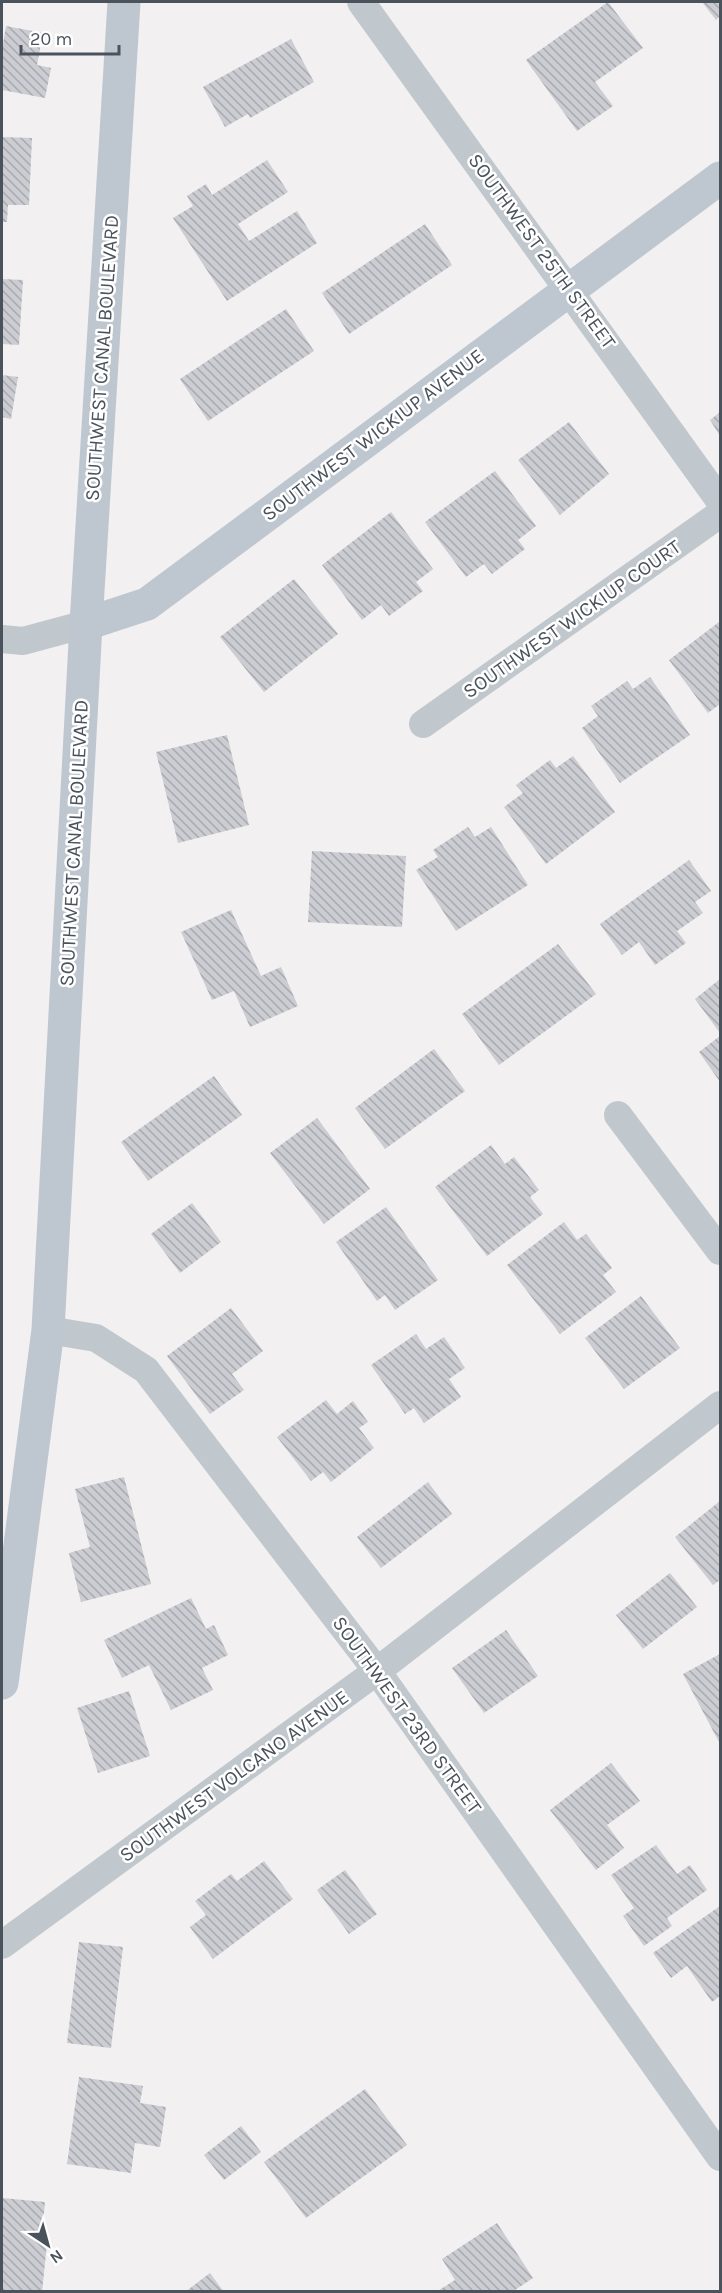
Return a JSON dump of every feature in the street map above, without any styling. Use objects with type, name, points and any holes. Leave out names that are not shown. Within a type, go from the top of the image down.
[{"type":"main road","name":"SOUTHWEST CANAL BOULEVARD","points":[[2,1683],[48,1330],[86,624],[124,2]]},
{"type":"main road","name":"SOUTHWEST WICKIUP AVENUE","points":[[86,624],[147,604],[720,177]]},
{"type":"street","name":"SOUTHWEST 25TH STREET","points":[[361,2],[570,288],[720,501]]},
{"type":"street","name":"SOUTHWEST WICKIUP COURT","points":[[423,724],[720,514]]},
{"type":"street","name":"SOUTHWEST WICKIUP AVENUE","points":[[2,639],[22,641],[86,624]]},
{"type":"street","points":[[618,1115],[720,1251]]},
{"type":"street","name":"SOUTHWEST 23RD STREET","points":[[48,1330],[96,1338],[146,1370],[378,1671],[720,2157]]},
{"type":"street","name":"SOUTHWEST VOLCANO AVENUE","points":[[2,1945],[378,1671],[720,1405]]},
{"type":"building","points":[[608,2],[643,48],[595,82],[613,106],[577,131],[526,60]]},
{"type":"building","points":[[702,2],[720,2],[720,16],[716,20]]},
{"type":"building","points":[[6,26],[43,33],[37,65],[51,68],[45,98],[2,90],[2,50]]},
{"type":"building","points":[[291,39],[314,82],[250,118],[248,114],[225,127],[203,87]]},
{"type":"building","points":[[2,137],[32,138],[29,205],[8,205],[7,222],[2,222]]},
{"type":"building","points":[[267,160],[288,192],[238,224],[249,241],[297,211],[317,243],[227,301],[173,218],[193,206],[187,196],[206,184],[212,195]]},
{"type":"building","points":[[425,224],[452,265],[349,334],[322,293]]},
{"type":"building","points":[[2,279],[23,280],[19,345],[2,344]]},
{"type":"building","points":[[286,309],[314,351],[208,421],[180,379]]},
{"type":"building","points":[[2,375],[18,377],[11,419],[2,417]]},
{"type":"building","points":[[720,412],[720,436],[710,420]]},
{"type":"building","points":[[569,422],[609,474],[560,515],[518,460]]},
{"type":"building","points":[[495,471],[536,526],[518,540],[525,549],[492,574],[484,564],[466,577],[425,522]]},
{"type":"building","points":[[391,512],[433,569],[416,582],[423,591],[389,616],[381,605],[362,620],[322,565]]},
{"type":"building","points":[[294,579],[338,634],[264,692],[220,637]]},
{"type":"building","points":[[719,622],[720,704],[708,713],[669,660]]},
{"type":"building","points":[[650,677],[690,735],[620,783],[582,728],[598,716],[591,706],[627,681],[633,689]]},
{"type":"building","points":[[227,735],[249,825],[178,843],[156,752]]},
{"type":"building","points":[[573,756],[615,812],[546,864],[504,807],[523,793],[516,785],[550,760],[556,768]]},
{"type":"building","points":[[468,827],[475,837],[491,827],[528,885],[456,931],[416,870],[438,857],[433,850]]},
{"type":"building","points":[[312,851],[406,856],[402,927],[308,922]]},
{"type":"building","points":[[689,860],[711,891],[695,902],[703,913],[677,931],[686,943],[655,965],[639,942],[622,955],[600,924]]},
{"type":"building","points":[[231,910],[261,976],[281,967],[298,1006],[250,1027],[234,991],[212,1000],[181,932]]},
{"type":"building","points":[[558,944],[596,994],[499,1065],[462,1014]]},
{"type":"building","points":[[720,979],[720,1033],[695,999]]},
{"type":"building","points":[[720,1036],[720,1082],[699,1052]]},
{"type":"building","points":[[434,1049],[465,1091],[385,1149],[355,1108]]},
{"type":"building","points":[[214,1076],[242,1115],[148,1181],[121,1142]]},
{"type":"building","points":[[317,1118],[370,1189],[324,1224],[270,1153]]},
{"type":"building","points":[[491,1145],[505,1164],[514,1157],[539,1190],[530,1197],[543,1214],[487,1256],[435,1187]]},
{"type":"building","points":[[192,1203],[221,1242],[180,1273],[151,1234]]},
{"type":"building","points":[[386,1207],[438,1280],[395,1310],[385,1295],[377,1301],[336,1242]]},
{"type":"building","points":[[564,1222],[577,1240],[586,1234],[612,1268],[603,1275],[616,1292],[560,1334],[507,1265]]},
{"type":"building","points":[[641,1296],[680,1348],[624,1389],[585,1338]]},
{"type":"building","points":[[231,1308],[263,1351],[232,1374],[244,1390],[210,1414],[167,1356]]},
{"type":"building","points":[[416,1334],[426,1349],[444,1337],[465,1368],[449,1379],[461,1397],[424,1423],[414,1408],[405,1414],[371,1365]]},
{"type":"building","points":[[326,1400],[337,1414],[353,1401],[368,1422],[359,1428],[374,1448],[331,1482],[323,1472],[311,1481],[277,1437]]},
{"type":"building","points":[[124,1477],[151,1584],[81,1602],[69,1553],[90,1547],[75,1489]]},
{"type":"building","points":[[428,1482],[452,1514],[381,1568],[357,1537]]},
{"type":"building","points":[[720,1501],[720,1580],[713,1585],[675,1537]]},
{"type":"building","points":[[670,1573],[697,1607],[643,1649],[616,1615]]},
{"type":"building","points":[[191,1598],[206,1629],[214,1625],[228,1655],[202,1668],[213,1690],[171,1710],[149,1665],[122,1678],[104,1640]]},
{"type":"building","points":[[506,1630],[538,1676],[484,1713],[452,1668]]},
{"type":"building","points":[[720,1654],[720,1744],[683,1674]]},
{"type":"building","points":[[129,1691],[150,1756],[98,1773],[77,1708]]},
{"type":"building","points":[[611,1763],[640,1801],[607,1825],[624,1848],[596,1870],[550,1810]]},
{"type":"building","points":[[656,1845],[677,1874],[690,1865],[707,1890],[667,1918],[672,1926],[644,1946],[623,1916],[634,1908],[611,1875]]},
{"type":"building","points":[[264,1861],[293,1899],[213,1959],[190,1927],[206,1915],[195,1901],[231,1874],[237,1881]]},
{"type":"building","points":[[345,1870],[377,1914],[349,1934],[317,1890]]},
{"type":"building","points":[[720,1906],[720,1996],[712,2002],[687,1966],[671,1978],[653,1953]]},
{"type":"building","points":[[79,1942],[123,1947],[111,2048],[67,2043]]},
{"type":"building","points":[[79,2077],[143,2086],[140,2103],[166,2107],[160,2147],[135,2143],[131,2173],[67,2164]]},
{"type":"building","points":[[365,2089],[407,2145],[306,2218],[264,2162]]},
{"type":"building","points":[[241,2126],[261,2152],[224,2180],[204,2155]]},
{"type":"building","points":[[2,2198],[45,2202],[42,2233],[48,2234],[42,2292],[2,2292]]},
{"type":"building","points":[[497,2223],[533,2278],[512,2292],[436,2292],[455,2280],[442,2259]]},
{"type":"building","points":[[210,2273],[224,2292],[185,2292]]}]
